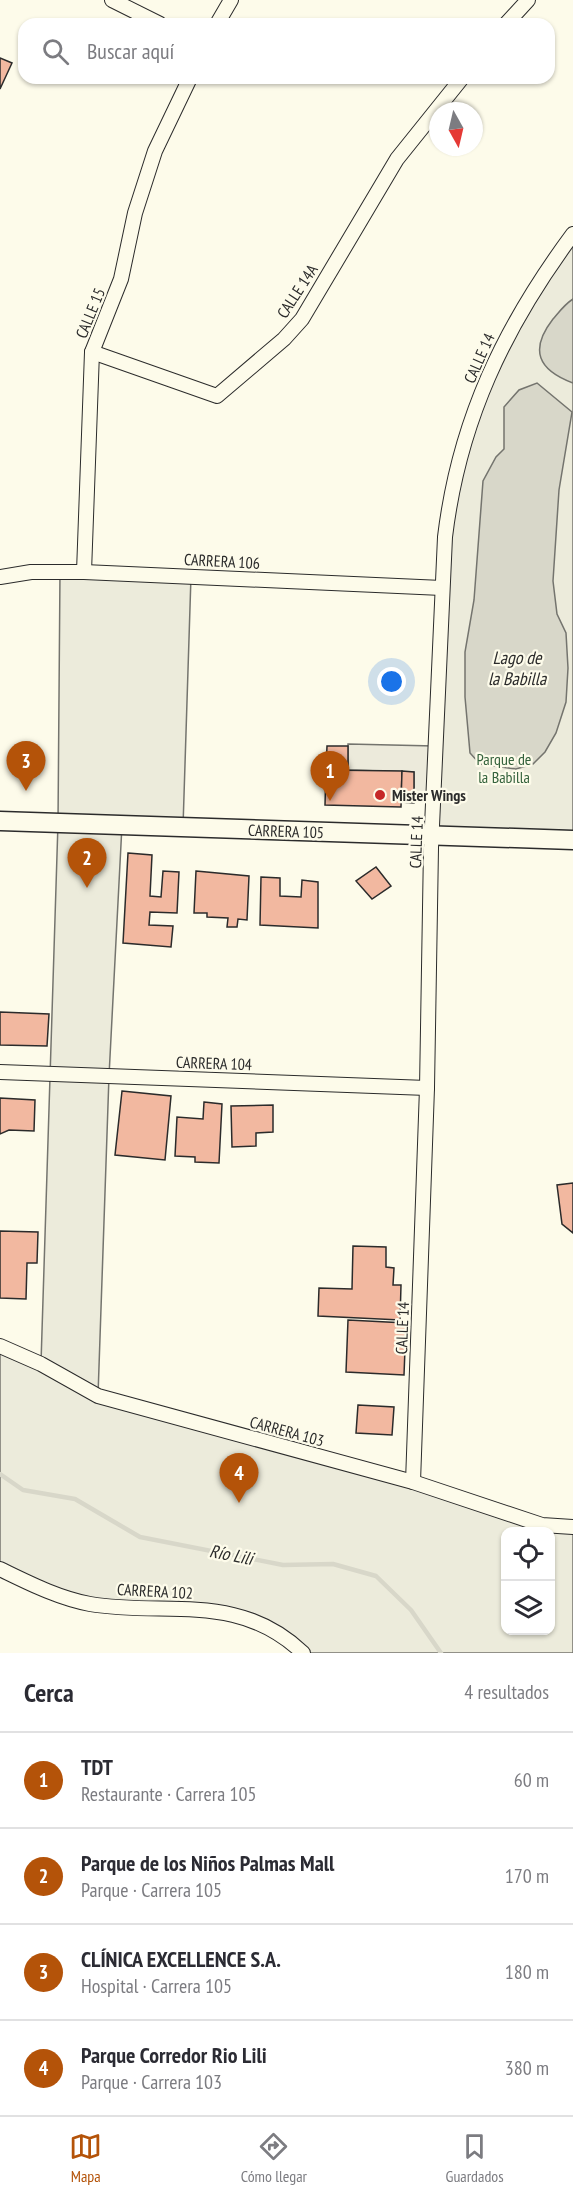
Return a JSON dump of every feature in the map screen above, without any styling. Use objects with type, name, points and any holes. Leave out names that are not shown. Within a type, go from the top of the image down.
[{"type":"main road","name":"CARRERA 105","points":[[0,821],[573,840]]},
{"type":"street","points":[[112,0],[148,18]]},
{"type":"street","points":[[220,18],[231,0]]},
{"type":"street","points":[[512,18],[528,0]]},
{"type":"street","name":"CALLE 15","points":[[84,572],[92,352],[121,279],[135,213],[155,151],[187,84]]},
{"type":"street","name":"CALLE 14A","points":[[92,352],[217,396],[284,339],[302,319],[397,159],[457,84]]},
{"type":"street","name":"CALLE 14","points":[[413,1482],[428,1088],[432,836],[442,588],[450,492],[471,418],[505,340],[573,234]]},
{"type":"street","name":"CARRERA 106","points":[[0,577],[31,572],[84,572],[442,588]]},
{"type":"street","name":"CARRERA 104","points":[[0,1072],[428,1088]]},
{"type":"street","name":"CARRERA 103","points":[[0,1346],[41,1364],[98,1396],[413,1482],[542,1525],[573,1527]]},
{"type":"street","name":"CARRERA 102","points":[[0,1569],[52,1593],[90,1604],[211,1610],[251,1620],[284,1635],[303,1653]]},
{"type":"green space","name":"Parque de la Babilla","points":[[573,234],[573,840],[432,836],[450,492],[505,340]]},
{"type":"green space","points":[[60,572],[191,576],[183,827],[122,825],[109,1076],[98,1396],[573,1527],[573,1653],[303,1653],[251,1620],[90,1604],[0,1569],[0,1346],[41,1363],[58,823]]},
{"type":"shaded area","points":[[348,744],[434,746],[431,797],[414,796],[414,772],[348,770]]},
{"type":"water","points":[[573,299],[573,383],[561,378],[545,365],[540,349],[541,340],[553,319]]},
{"type":"water","name":"Lago de la Babilla","points":[[537,383],[572,412],[559,490],[553,581],[557,614],[566,633],[568,668],[566,702],[556,733],[545,752],[533,764],[516,769],[480,764],[470,753],[465,697],[465,652],[474,600],[483,481],[496,457],[504,449],[504,407],[519,390]]},
{"type":"building","points":[[0,58],[12,63],[0,89]]},
{"type":"building","points":[[327,746],[348,746],[348,770],[326,770]]},
{"type":"building","points":[[326,770],[402,771],[401,807],[325,805]]},
{"type":"building","points":[[402,771],[414,772],[414,803],[401,802]]},
{"type":"building","points":[[128,853],[152,855],[150,896],[161,897],[163,871],[179,872],[177,913],[150,912],[149,925],[173,926],[171,947],[123,943]]},
{"type":"building","points":[[376,867],[391,886],[372,899],[356,881]]},
{"type":"building","points":[[196,871],[249,876],[247,920],[238,919],[237,927],[227,927],[228,918],[207,917],[207,913],[194,913]]},
{"type":"building","points":[[261,877],[280,878],[280,896],[301,897],[302,880],[318,882],[318,928],[260,925]]},
{"type":"building","points":[[0,1012],[49,1014],[47,1046],[0,1045]]},
{"type":"building","points":[[122,1091],[171,1096],[165,1160],[115,1155]]},
{"type":"building","points":[[0,1098],[35,1100],[34,1131],[9,1130],[0,1134]]},
{"type":"building","points":[[204,1102],[222,1104],[219,1163],[195,1162],[195,1157],[175,1156],[177,1117],[203,1119]]},
{"type":"building","points":[[273,1105],[273,1132],[256,1133],[256,1146],[232,1147],[231,1106]]},
{"type":"building","points":[[573,1183],[573,1233],[562,1224],[557,1185]]},
{"type":"building","points":[[0,1231],[38,1232],[37,1263],[27,1263],[26,1299],[0,1298]]},
{"type":"building","points":[[353,1246],[386,1247],[386,1267],[394,1268],[393,1285],[401,1285],[400,1320],[318,1316],[319,1288],[352,1289]]},
{"type":"building","points":[[348,1320],[406,1323],[404,1375],[346,1372]]},
{"type":"building","points":[[358,1405],[394,1407],[392,1435],[356,1433]]},
{"type":"waterway","name":"Río Lili","points":[[0,1474],[23,1490],[75,1499],[140,1537],[283,1565],[333,1564],[376,1576],[411,1610],[441,1653]]},
{"type":"place","name":"CLÍNICA EXCELLENCE S.A.","points":[[26,791]]},
{"type":"place","name":"Mister Wings","points":[[380,795]]},
{"type":"place","name":"TDT","points":[[330,801]]},
{"type":"place","name":"Parque de los Niños Palmas Mall","points":[[87,888]]},
{"type":"place","name":"Parque Corredor Rio Lili","points":[[239,1503]]}]
